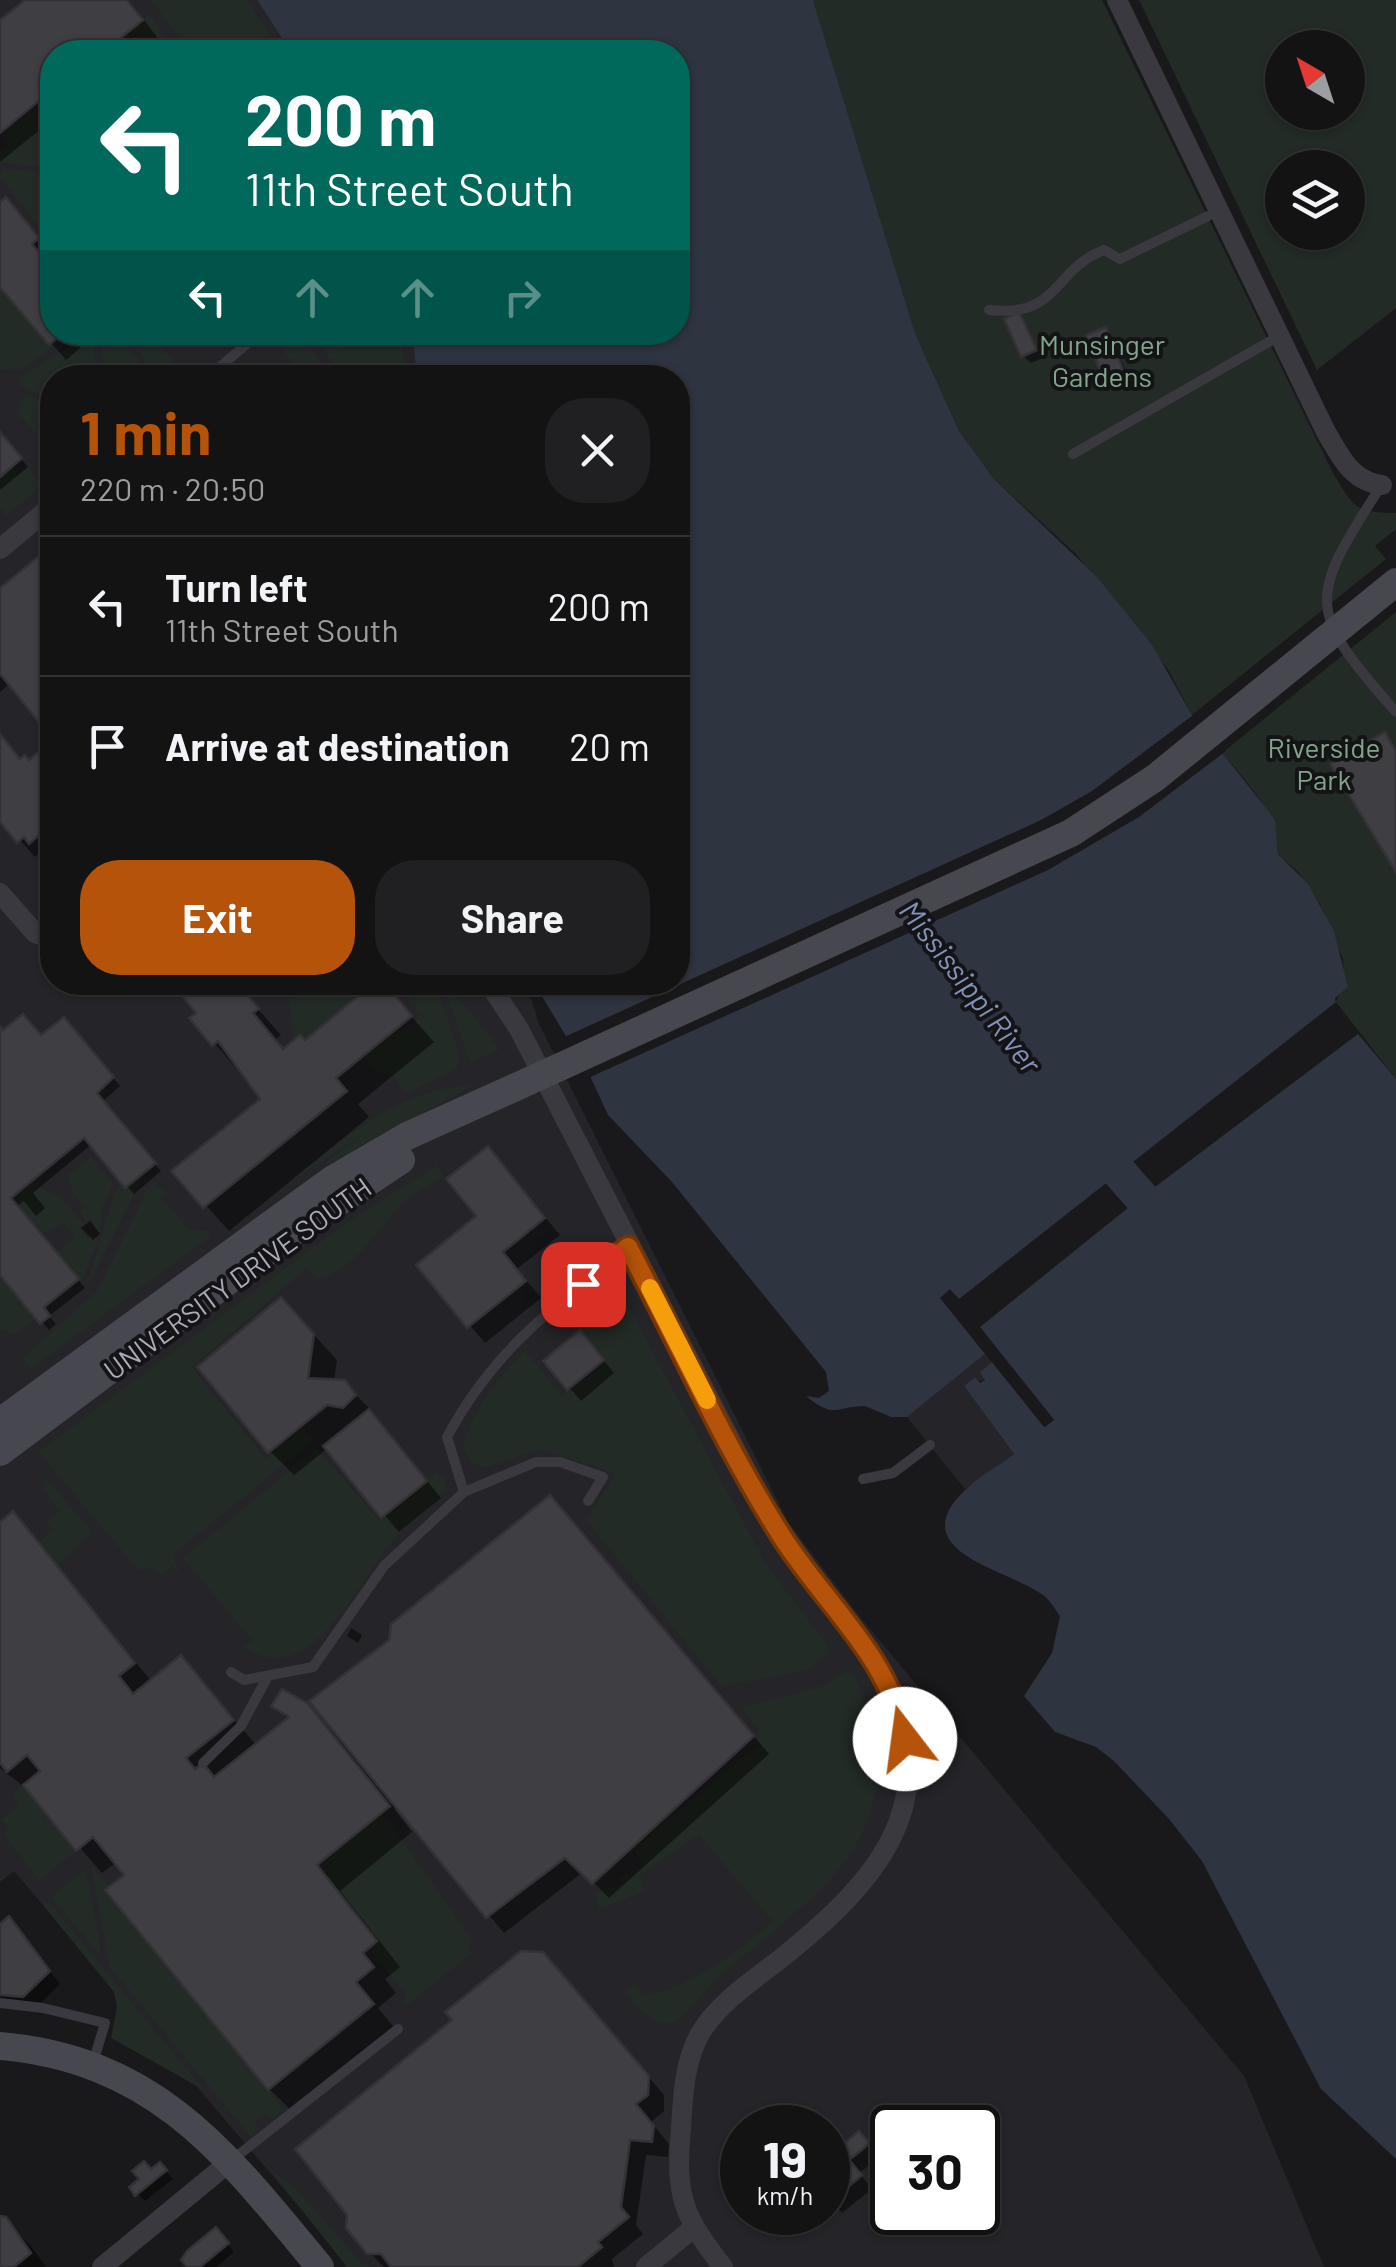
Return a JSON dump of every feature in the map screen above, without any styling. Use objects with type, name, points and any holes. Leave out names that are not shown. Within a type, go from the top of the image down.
[{"type":"street","points":[[1117,0],[1346,467],[1364,483],[1382,485]]},
{"type":"street","points":[[0,549],[40,516]]},
{"type":"street","name":"UNIVERSITY DRIVE SOUTH","points":[[0,1422],[282,1212],[407,1136],[1071,833],[1156,778],[1396,582]]},
{"type":"street","points":[[0,893],[27,926],[40,933]]},
{"type":"street","points":[[497,995],[519,1029],[774,1524],[874,1660],[892,1692],[906,1754],[902,1808],[883,1857],[864,1885],[838,1912],[732,1998],[700,2034],[684,2085],[678,2165],[682,2208],[692,2229],[723,2267]]},
{"type":"street","name":"UNIVERSITY DRIVE SOUTH","points":[[0,1452],[296,1230],[476,1107]]},
{"type":"street","points":[[0,2046],[92,2066],[176,2111],[232,2160],[320,2267]]},
{"type":"street","points":[[102,2267],[232,2160]]},
{"type":"street","points":[[646,2267],[692,2229]]},
{"type":"lane","points":[[989,310],[1032,307],[1054,295],[1084,258],[1104,250],[1120,259],[1208,216]]},
{"type":"lane","points":[[1073,454],[1279,336]]},
{"type":"lane","points":[[223,365],[247,345]]},
{"type":"lane","points":[[1382,485],[1341,548],[1327,577],[1325,602],[1337,638],[1396,712]]},
{"type":"lane","points":[[464,1492],[447,1437],[474,1386],[522,1334],[628,1247]]},
{"type":"lane","points":[[862,1478],[893,1473],[930,1445]]},
{"type":"lane","points":[[230,1672],[244,1680],[313,1666],[384,1566],[464,1492],[536,1462],[560,1462],[603,1476],[588,1501]]},
{"type":"lane","points":[[203,1763],[242,1726],[267,1678]]},
{"type":"lane","points":[[0,2004],[43,2008],[105,2024],[92,2066]]},
{"type":"lane","points":[[232,2160],[398,2029]]},
{"type":"shaded area","points":[[0,0],[257,0],[283,40],[40,40],[40,345],[413,345],[416,365],[40,365],[40,995],[530,995],[539,1024],[788,1522],[860,1617],[1244,2076],[1324,2267],[350,2267],[14,1871],[0,1882]]},
{"type":"shaded area","points":[[985,1354],[992,1362],[980,1372],[986,1379],[964,1386],[1014,1454],[965,1489],[907,1417]]},
{"type":"green space","points":[[151,0],[247,0],[274,40],[180,40]]},
{"type":"green space","name":"Munsinger Gardens","points":[[813,0],[1102,0],[1332,471],[1357,506],[1396,513],[1396,529],[1375,546],[1386,559],[1192,715],[1169,671],[1075,553],[994,479],[959,431],[915,333]]},
{"type":"green space","points":[[1139,0],[1396,0],[1396,308],[1317,370]]},
{"type":"green space","points":[[150,14],[167,40],[118,40]]},
{"type":"green space","points":[[40,100],[40,167],[0,163],[0,151],[6,146],[0,133]]},
{"type":"green space","points":[[1,168],[40,173],[40,228],[0,178]]},
{"type":"green space","points":[[0,287],[40,335],[40,345],[56,345],[21,370],[0,369]]},
{"type":"green space","points":[[70,345],[94,345],[95,365],[40,365]]},
{"type":"green space","points":[[102,345],[126,345],[142,365],[102,365]]},
{"type":"green space","points":[[133,345],[160,345],[176,365],[148,365]]},
{"type":"green space","points":[[278,345],[311,345],[320,365],[294,365]]},
{"type":"green space","points":[[322,345],[401,345],[405,365],[332,365]]},
{"type":"green space","points":[[40,365],[40,395],[20,385],[19,379]]},
{"type":"green space","points":[[29,395],[40,401],[40,438],[19,415],[20,402]]},
{"type":"green space","points":[[28,466],[40,488],[6,516],[0,508],[0,477],[12,467],[17,474]]},
{"type":"green space","name":"Riverside Park","points":[[1396,612],[1396,1079],[1336,1002],[1344,981],[1343,959],[1320,904],[1298,872],[1278,854],[1267,812],[1222,753]]},
{"type":"green space","points":[[289,995],[360,995],[305,1040],[300,1035],[293,1040]]},
{"type":"green space","points":[[407,995],[439,995],[460,1056],[457,1069],[406,1094],[393,1076],[378,1072],[363,1055],[397,1028],[401,1033],[421,1016]]},
{"type":"green space","points":[[447,995],[457,995],[500,1049],[470,1063]]},
{"type":"green space","points":[[474,1085],[328,1165],[326,1162],[368,1131],[284,1186],[349,1135],[396,1106],[447,1088]]},
{"type":"green space","points":[[91,1157],[113,1184],[102,1208],[100,1235],[91,1219],[87,1222],[79,1212],[86,1207],[75,1197],[67,1176]]},
{"type":"green space","points":[[437,1165],[444,1177],[398,1208],[358,1256],[317,1279],[306,1269],[192,1367],[265,1458],[303,1428],[315,1439],[173,1555],[182,1577],[172,1566],[160,1576],[154,1568],[138,1570],[38,1452],[346,1223]]},
{"type":"green space","points":[[146,1170],[87,1283],[120,1182],[126,1188]]},
{"type":"green space","points":[[34,1179],[42,1189],[59,1195],[84,1225],[79,1228],[88,1238],[91,1234],[98,1240],[82,1281],[57,1252],[75,1237],[64,1223],[42,1234],[11,1198]]},
{"type":"green space","points":[[151,1182],[166,1192],[161,1197],[190,1230],[208,1231],[211,1236],[31,1369],[22,1358],[97,1291]]},
{"type":"green space","points":[[0,1275],[36,1319],[14,1335],[0,1329]]},
{"type":"green space","points":[[612,1275],[766,1564],[827,1644],[829,1653],[805,1671],[721,1686],[586,1520],[616,1474],[541,1449],[485,1468],[471,1463],[463,1449],[479,1408],[525,1350],[561,1395],[602,1361],[564,1317]]},
{"type":"green space","points":[[317,1448],[380,1521],[436,1472],[445,1478],[446,1487],[431,1507],[397,1536],[351,1601],[313,1643],[292,1656],[269,1658],[244,1647],[252,1640],[183,1558]]},
{"type":"green space","points":[[45,1477],[92,1531],[57,1566],[32,1534],[39,1542],[53,1531],[46,1522],[60,1511],[43,1490]]},
{"type":"green space","points":[[845,1671],[855,1676],[872,1729],[876,1774],[870,1813],[855,1847],[831,1879],[726,1970],[677,2021],[653,2019],[626,1992],[633,1983],[644,1996],[679,1985],[729,1957],[772,1921],[699,1835],[640,1875],[645,1891],[599,1910],[595,1893],[621,1883],[620,1877],[642,1866],[634,1849],[758,1744],[759,1730],[741,1708],[826,1685]]},
{"type":"green space","points":[[23,1785],[76,1851],[39,1881],[4,1834],[9,1829],[1,1820],[19,1805],[12,1794]]},
{"type":"green space","points":[[382,1812],[471,1938],[468,1947],[472,1953],[405,2007],[405,1993],[369,1948],[377,1941],[317,1865]]},
{"type":"green space","points":[[91,1865],[109,1887],[106,1891],[284,2110],[273,2119],[265,2114],[255,2121],[260,2129],[251,2137],[109,1966]]},
{"type":"green space","points":[[86,1869],[101,1949],[99,1954],[51,1897]]},
{"type":"green space","points":[[49,1902],[204,2090],[111,2038],[117,2007],[114,1992],[43,1905]]},
{"type":"green space","points":[[268,2167],[297,2190],[362,2263],[374,2267],[347,2267]]},
{"type":"water","points":[[257,0],[813,0],[915,333],[959,431],[994,479],[1097,577],[1152,645],[1192,715],[1270,813],[1275,821],[1278,854],[1308,884],[1334,931],[1348,987],[1335,998],[1336,1002],[959,1299],[950,1289],[940,1298],[985,1354],[907,1417],[891,1417],[865,1406],[830,1410],[806,1396],[819,1398],[829,1391],[826,1372],[672,1182],[608,1115],[590,1076],[541,995],[690,995],[690,365],[416,365],[413,345],[690,345],[690,40],[283,40]]},
{"type":"water","points":[[1358,1034],[1396,1079],[1396,2159],[1321,2089],[1202,1861],[1169,1819],[1114,1761],[1096,1747],[1055,1732],[1024,1696],[1052,1653],[1060,1616],[1040,1593],[966,1555],[952,1543],[945,1529],[948,1512],[964,1491],[1014,1454],[964,1386],[975,1377],[980,1383],[985,1380],[980,1372],[992,1362],[1044,1427],[1054,1420],[980,1327],[1139,1199]]},
{"type":"pier","points":[[1196,713],[1226,751],[1139,817],[1048,870],[586,1079],[560,1039],[657,995],[690,995],[690,980],[1041,820],[1092,791]]},
{"type":"pier","points":[[977,1324],[1054,1420],[1045,1427],[989,1358],[996,1359],[1047,1419],[977,1331]]},
{"type":"building","points":[[25,0],[127,0],[143,20],[118,40],[40,40],[40,100],[0,133],[0,20]]},
{"type":"building","points":[[6,197],[39,238],[32,244],[40,254],[40,334],[0,287],[0,202]]},
{"type":"building","points":[[1019,312],[1037,350],[1021,357],[1004,319]]},
{"type":"building","points":[[1106,327],[1123,370],[1103,378],[1086,335]]},
{"type":"building","points":[[0,432],[22,458],[0,477]]},
{"type":"building","points":[[40,555],[40,723],[0,674],[0,588]]},
{"type":"building","points":[[1385,732],[1396,751],[1396,872],[1330,764]]},
{"type":"building","points":[[0,734],[20,759],[25,755],[29,760],[40,751],[40,834],[29,844],[24,837],[17,843],[0,822]]},
{"type":"building","points":[[181,995],[248,995],[259,1009],[253,1013],[283,1049],[300,1035],[305,1040],[359,995],[395,995],[412,1016],[336,1078],[347,1091],[203,1208],[171,1171],[260,1099],[218,1041],[212,1046],[189,1018],[196,1013]]},
{"type":"building","points":[[23,1014],[41,1035],[64,1017],[114,1077],[97,1093],[156,1163],[125,1188],[84,1138],[11,1198],[79,1279],[44,1307],[50,1316],[40,1324],[0,1275],[0,1026],[3,1030]]},
{"type":"building","points":[[488,1146],[545,1218],[503,1252],[526,1281],[467,1328],[416,1265],[476,1216],[446,1179]]},
{"type":"building","points":[[281,1297],[314,1334],[308,1378],[345,1380],[356,1395],[343,1408],[327,1405],[268,1453],[197,1367]]},
{"type":"building","points":[[580,1330],[604,1360],[567,1390],[543,1361]]},
{"type":"building","points":[[369,1409],[427,1481],[381,1518],[323,1446]]},
{"type":"building","points":[[550,1495],[754,1736],[592,1884],[565,1858],[486,1918],[309,1701],[389,1640],[391,1624]]},
{"type":"building","points":[[13,1511],[135,1663],[119,1676],[133,1694],[181,1655],[234,1720],[186,1758],[195,1769],[203,1763],[214,1777],[289,1717],[271,1706],[282,1689],[307,1703],[390,1806],[317,1865],[377,1941],[363,1953],[374,1967],[356,1982],[374,2004],[268,2090],[105,1890],[124,1875],[93,1837],[76,1851],[23,1785],[40,1771],[27,1755],[7,1772],[0,1763],[0,1522]]},
{"type":"building","points":[[9,1916],[50,1971],[23,1997],[0,1995],[0,1924]]},
{"type":"building","points":[[521,1951],[543,1952],[649,2076],[648,2095],[636,2104],[654,2126],[652,2142],[630,2140],[621,2207],[629,2217],[598,2242],[602,2247],[578,2267],[391,2267],[381,2254],[367,2254],[346,2228],[347,2215],[295,2149],[452,2020],[445,2012]]},
{"type":"building","points":[[859,2131],[870,2143],[850,2159],[850,2139]]},
{"type":"building","points":[[144,2161],[151,2169],[160,2162],[167,2170],[135,2196],[129,2187],[139,2179],[132,2171]]},
{"type":"building","points":[[850,2161],[862,2175],[850,2185]]},
{"type":"building","points":[[0,2216],[6,2217],[31,2253],[14,2267],[0,2267]]},
{"type":"building","points":[[216,2227],[229,2243],[200,2267],[187,2267],[181,2260],[188,2250]]},
{"type":"waterway","name":"Mississippi River","points":[[1090,1139],[1171,1231]]},
{"type":"slow traffic","points":[[650,1288],[707,1400]]},
{"type":"route","points":[[583,1284],[628,1247],[780,1534],[884,1676],[898,1707],[905,1739]]}]
